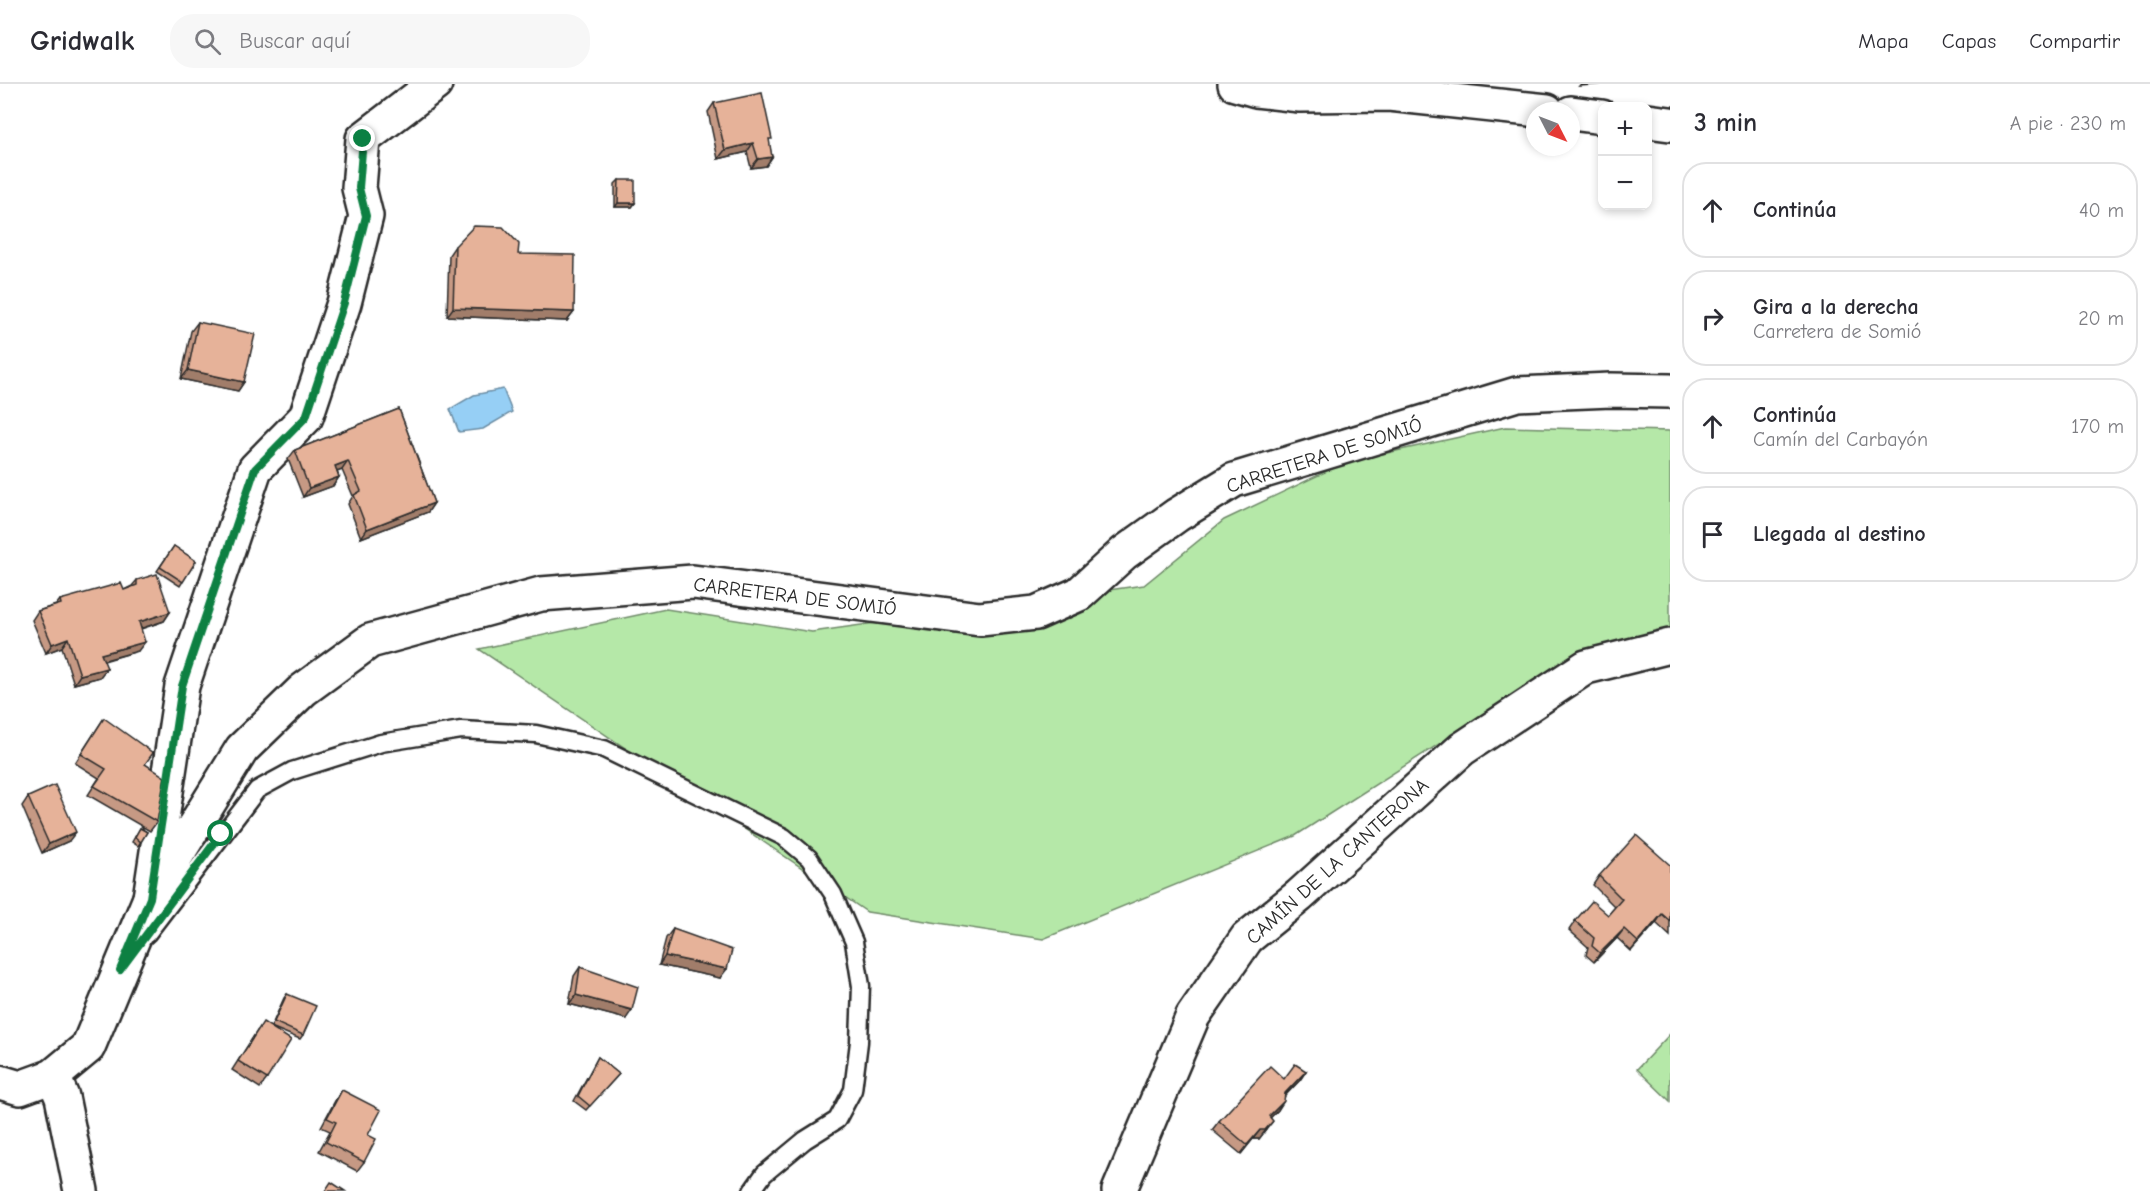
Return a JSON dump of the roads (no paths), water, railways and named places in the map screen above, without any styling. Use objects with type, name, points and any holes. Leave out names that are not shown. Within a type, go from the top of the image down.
[{"type":"street","points":[[392,84],[404,86],[409,84]]},
{"type":"street","points":[[150,898],[182,686],[255,469],[306,417],[344,303],[366,216],[359,188],[363,139],[435,84]]},
{"type":"street","points":[[1235,84],[1256,90],[1300,95],[1389,94],[1526,109]]},
{"type":"street","points":[[1580,114],[1598,116]]},
{"type":"street","points":[[1652,122],[1670,124]]},
{"type":"street","name":"CARRETERA DE SOMIÓ","points":[[0,1082],[20,1088],[53,1076],[88,1047],[150,898],[242,749],[303,690],[369,641],[541,594],[693,582],[980,619],[1036,613],[1079,594],[1124,553],[1177,515],[1234,480],[1516,394],[1611,390],[1670,391]]},
{"type":"street","name":"CAMÍN DE LA CANTERONA","points":[[1119,1191],[1193,1016],[1248,938],[1299,896],[1461,749],[1586,667],[1670,646]]},
{"type":"street","points":[[53,1076],[62,1097],[81,1191]]},
{"type":"lane","points":[[120,970],[221,834],[257,790],[292,771],[381,743],[461,730],[536,734],[604,749],[784,837],[809,858],[833,894],[854,942],[861,986],[859,1042],[853,1090],[837,1120],[805,1140],[764,1174],[752,1191]]},
{"type":"water","points":[[503,389],[512,412],[483,429],[459,432],[450,409],[474,395]]}]
